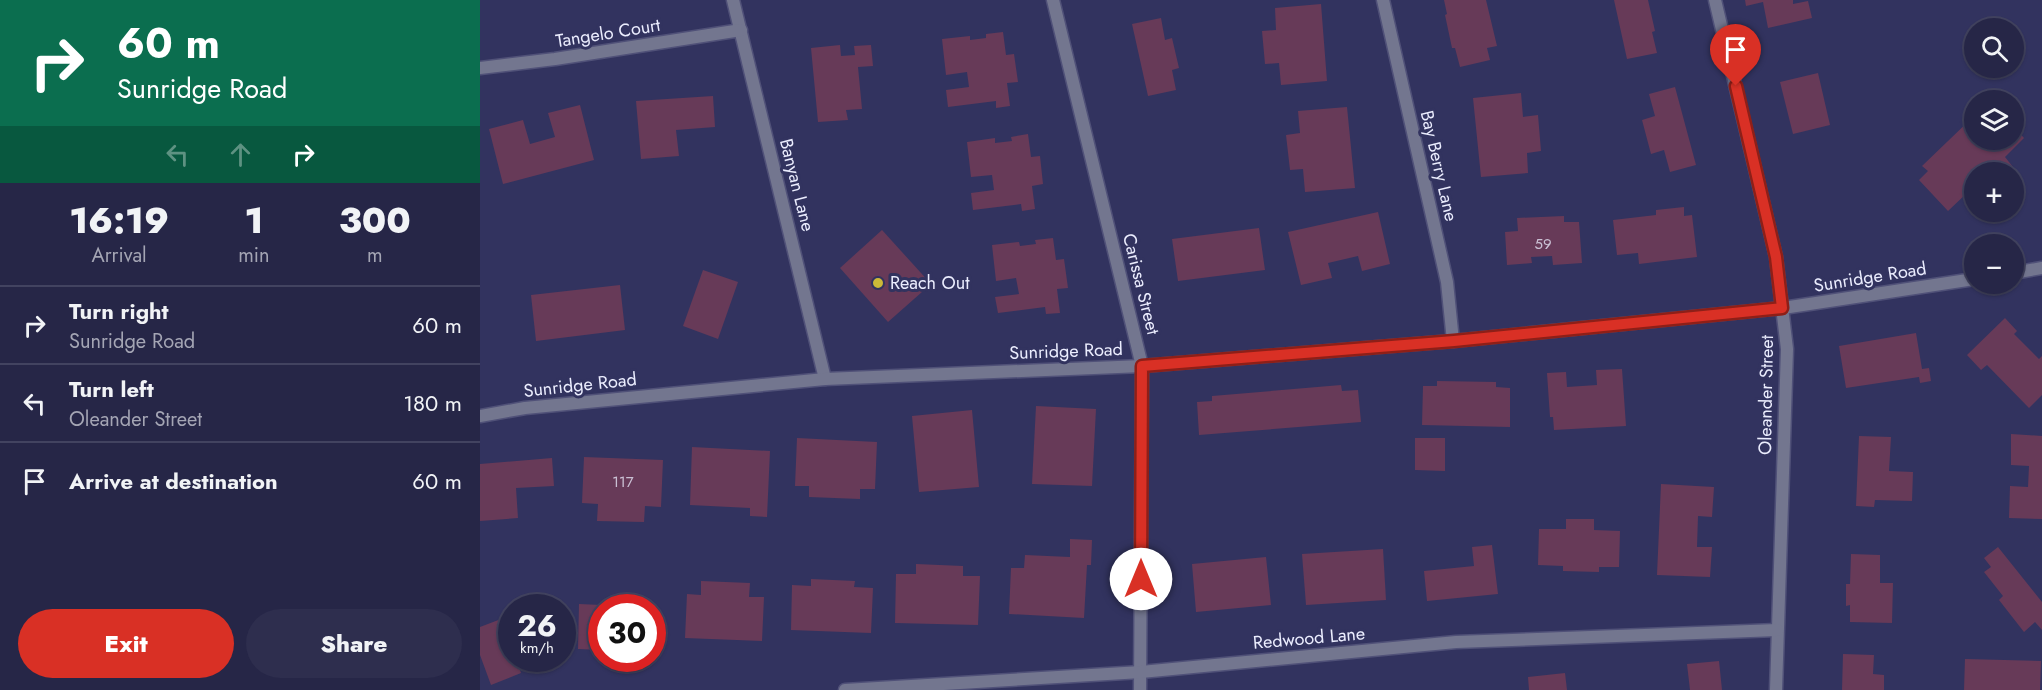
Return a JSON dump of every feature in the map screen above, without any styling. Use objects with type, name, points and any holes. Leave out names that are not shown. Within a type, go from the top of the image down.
[{"type":"street","name":"Banyan Lane","points":[[733,0],[825,379]]},
{"type":"street","name":"Carissa Street","points":[[1053,0],[1142,366],[1140,690]]},
{"type":"street","name":"Bay Berry Lane","points":[[1383,0],[1447,282],[1454,341]]},
{"type":"street","name":"Oleander Street","points":[[1715,0],[1776,257],[1787,349],[1776,690]]},
{"type":"street","name":"Tangelo Court","points":[[480,68],[555,59],[741,30]]},
{"type":"street","points":[[2024,271],[2042,268]]},
{"type":"street","name":"Sunridge Road","points":[[480,416],[525,408],[825,379],[1142,366],[1454,341],[1782,308],[1964,281]]},
{"type":"street","name":"Redwood Lane","points":[[845,690],[1141,672],[1456,642],[1777,630]]},
{"type":"building","points":[[1444,0],[1486,0],[1497,46],[1487,48],[1490,60],[1460,67],[1455,48],[1452,48]]},
{"type":"building","points":[[1614,0],[1648,0],[1657,53],[1627,59]]},
{"type":"building","points":[[1745,0],[1793,0],[1793,4],[1808,1],[1812,18],[1768,28],[1763,2],[1746,6]]},
{"type":"building","points":[[1321,4],[1327,81],[1281,85],[1279,63],[1265,64],[1262,31],[1276,30],[1275,8]]},
{"type":"building","points":[[1161,18],[1165,40],[1172,38],[1179,68],[1172,70],[1176,90],[1148,96],[1132,24]]},
{"type":"building","points":[[1003,32],[1006,55],[1014,54],[1018,82],[1007,83],[1010,106],[996,108],[996,101],[948,107],[946,90],[969,87],[967,72],[946,75],[942,39],[970,36],[970,40],[986,38],[986,34]]},
{"type":"building","points":[[840,45],[841,56],[855,55],[854,46],[871,45],[873,66],[858,67],[862,109],[846,110],[848,120],[818,122],[811,48]]},
{"type":"building","points":[[1818,73],[1830,125],[1793,134],[1780,82]]},
{"type":"building","points":[[1675,87],[1696,165],[1670,172],[1664,150],[1651,154],[1642,120],[1655,116],[1649,94]]},
{"type":"building","points":[[1521,93],[1523,117],[1538,115],[1541,151],[1527,153],[1528,173],[1481,177],[1473,98]]},
{"type":"building","points":[[713,96],[715,127],[676,130],[679,156],[641,159],[636,101]]},
{"type":"building","points":[[580,105],[594,160],[503,184],[489,129],[523,120],[530,144],[555,137],[548,113]]},
{"type":"building","points":[[1347,107],[1355,188],[1305,192],[1303,169],[1290,170],[1286,135],[1300,133],[1298,111]]},
{"type":"building","points":[[1964,126],[1964,150],[2012,150],[2005,157],[2009,162],[1964,162],[1964,196],[1948,211],[1919,180],[1928,171],[1922,166]]},
{"type":"building","points":[[1028,134],[1031,157],[1040,156],[1043,184],[1032,186],[1035,209],[1022,211],[1021,204],[973,210],[971,193],[994,190],[992,175],[971,177],[967,142],[995,138],[995,143],[1012,141],[1011,137]]},
{"type":"building","points":[[1684,207],[1684,216],[1692,215],[1697,257],[1639,264],[1638,253],[1617,255],[1613,220],[1656,215],[1656,210]]},
{"type":"building","points":[[1378,212],[1390,264],[1362,271],[1358,256],[1328,263],[1332,278],[1301,285],[1288,232]]},
{"type":"building","points":[[1564,216],[1564,222],[1579,222],[1582,263],[1553,265],[1552,256],[1531,257],[1532,263],[1507,265],[1505,232],[1518,231],[1517,218]]},
{"type":"building","points":[[1259,228],[1265,270],[1178,281],[1172,239]]},
{"type":"building","points":[[882,230],[931,284],[888,322],[840,268]]},
{"type":"building","points":[[1053,238],[1056,260],[1064,259],[1068,288],[1057,289],[1060,313],[1046,314],[1045,307],[998,313],[995,297],[1019,294],[1016,278],[996,281],[992,245],[1019,242],[1020,246],[1036,244],[1035,240]]},
{"type":"building","points":[[703,270],[738,282],[718,339],[683,326]]},
{"type":"building","points":[[620,285],[625,330],[536,341],[531,295]]},
{"type":"building","points":[[2005,318],[2017,331],[2014,334],[2039,359],[2042,356],[2042,395],[2029,408],[1987,365],[1981,370],[1967,355]]},
{"type":"building","points":[[1916,333],[1922,369],[1929,368],[1931,381],[1920,383],[1919,377],[1846,388],[1839,346]]},
{"type":"building","points":[[1622,369],[1626,426],[1554,430],[1553,417],[1550,417],[1547,373],[1566,372],[1567,387],[1597,385],[1596,370]]},
{"type":"building","points":[[1437,381],[1496,382],[1496,387],[1510,388],[1510,427],[1422,425],[1423,386],[1437,386]]},
{"type":"building","points":[[1341,385],[1342,391],[1358,390],[1361,422],[1199,435],[1197,402],[1212,401],[1212,396]]},
{"type":"building","points":[[1036,406],[1096,409],[1092,486],[1032,484]]},
{"type":"building","points":[[972,410],[979,487],[919,492],[912,416]]},
{"type":"building","points":[[2011,434],[2042,436],[2042,519],[2009,518],[2010,486],[2028,487],[2029,466],[2011,465]]},
{"type":"building","points":[[1859,436],[1891,437],[1889,471],[1913,472],[1912,501],[1875,500],[1874,507],[1856,506]]},
{"type":"building","points":[[797,438],[877,442],[875,489],[860,489],[860,499],[809,497],[809,486],[795,486]]},
{"type":"building","points":[[1415,438],[1445,438],[1445,471],[1415,470]]},
{"type":"building","points":[[692,447],[770,451],[767,517],[750,516],[750,508],[690,505]]},
{"type":"building","points":[[584,457],[663,460],[661,507],[645,506],[644,522],[597,521],[598,504],[582,503]]},
{"type":"building","points":[[552,458],[554,486],[516,488],[518,518],[480,521],[480,464]]},
{"type":"building","points":[[1661,484],[1714,487],[1712,517],[1698,516],[1697,547],[1712,547],[1710,577],[1657,575]]},
{"type":"building","points":[[1566,519],[1594,519],[1594,530],[1620,531],[1619,567],[1599,567],[1599,572],[1563,571],[1563,566],[1538,565],[1539,529],[1566,529]]},
{"type":"building","points":[[1070,539],[1092,540],[1091,565],[1087,565],[1084,618],[1009,614],[1011,568],[1024,568],[1025,555],[1070,557]]},
{"type":"building","points":[[1492,545],[1498,594],[1427,601],[1424,571],[1474,566],[1472,547]]},
{"type":"building","points":[[1998,547],[2042,602],[2042,630],[2035,622],[2024,632],[1999,600],[2003,596],[1984,572],[1991,567],[1984,558]]},
{"type":"building","points":[[1383,549],[1386,600],[1306,605],[1302,554]]},
{"type":"building","points":[[1851,554],[1880,555],[1880,583],[1893,583],[1892,623],[1850,622],[1850,605],[1846,606],[1846,584],[1850,584]]},
{"type":"building","points":[[1266,557],[1271,605],[1196,612],[1192,564]]},
{"type":"building","points":[[916,564],[963,566],[963,576],[980,576],[978,625],[895,623],[896,574],[916,574]]},
{"type":"building","points":[[811,579],[855,581],[854,587],[873,588],[871,633],[791,630],[792,585],[811,586]]},
{"type":"building","points":[[701,581],[750,583],[749,597],[764,597],[762,641],[685,638],[687,594],[701,595]]},
{"type":"building","points":[[579,604],[588,604],[588,649],[578,649]]},
{"type":"building","points":[[498,620],[498,672],[521,673],[491,685],[480,655],[480,627]]},
{"type":"building","points":[[1843,654],[1874,655],[1873,674],[1884,675],[1884,690],[1842,690]]},
{"type":"building","points":[[1965,659],[2041,661],[2040,690],[1964,690]]},
{"type":"building","points":[[1719,661],[1722,690],[1690,690],[1687,664]]},
{"type":"building","points":[[1565,673],[1567,690],[1529,690],[1528,677]]},
{"type":"place","name":"Reach Out","points":[[878,283]]},
{"type":"route","points":[[1141,579],[1142,366],[1454,341],[1782,308],[1776,257],[1736,86]]}]
